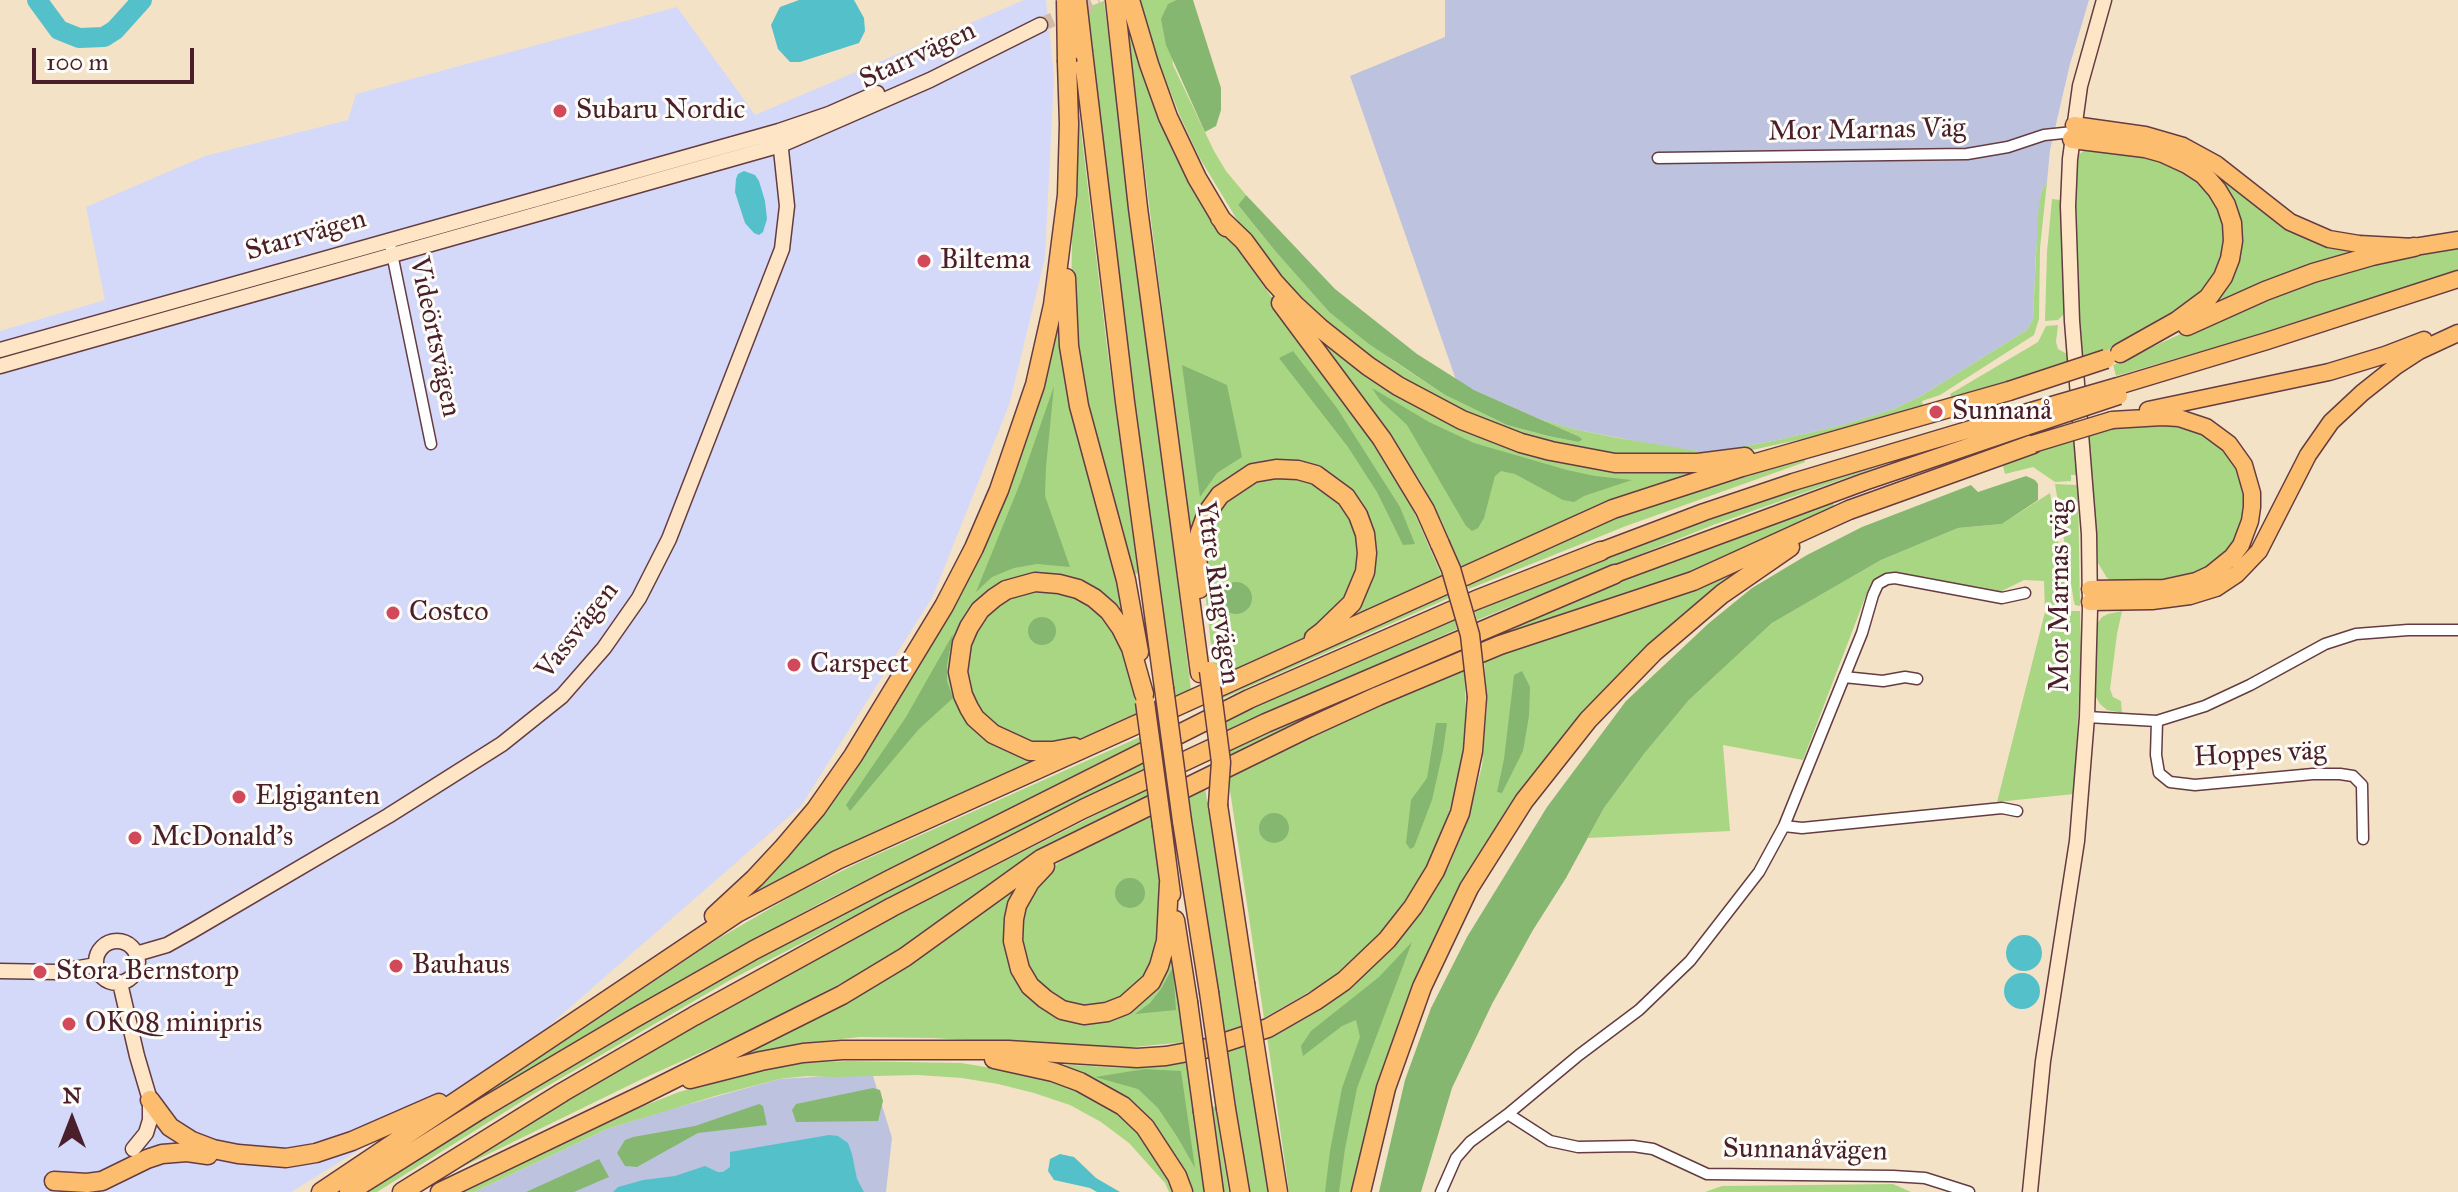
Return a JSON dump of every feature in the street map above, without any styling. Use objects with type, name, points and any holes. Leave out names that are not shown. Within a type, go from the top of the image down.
[{"type":"highway","points":[[1066,0],[1121,371],[1182,821],[1240,1192]]},
{"type":"highway","points":[[1077,0],[1065,224],[1068,331],[1084,425],[1126,580],[1149,703],[1169,883],[1214,1192]]},
{"type":"highway","name":"Yttre Ringvägen","points":[[1115,0],[1142,239],[1205,672],[1218,805],[1278,1192]]},
{"type":"highway","points":[[642,1095],[730,1068],[803,1053],[888,1049],[1008,1050],[1137,1058],[1204,1049],[1268,1028],[1344,981],[1387,940],[1413,907],[1435,871],[1452,833],[1467,784],[1477,725],[1477,697],[1470,635],[1451,569],[1425,510],[1382,439],[1220,218],[1197,178],[1168,117],[1130,0]]},
{"type":"highway","points":[[2073,132],[2163,153],[2187,164],[2204,175],[2217,190],[2232,223],[2230,259],[2223,277],[2208,298],[2177,321],[2113,356]]},
{"type":"highway","points":[[1220,218],[1244,241],[1296,306],[1368,366],[1430,404],[1493,434],[1521,443],[1615,463],[1698,463],[1734,459],[1893,425]]},
{"type":"highway","points":[[54,1181],[102,1181],[147,1159],[171,1153],[265,1162],[316,1153],[352,1141],[490,1080],[558,1024],[683,940],[727,905],[816,809],[853,756],[944,606],[974,548],[999,490],[1035,385],[1053,305],[1065,224]]},
{"type":"highway","points":[[1149,703],[1121,628],[1109,611],[1078,589],[1035,582],[1006,590],[980,610],[962,643],[958,672],[963,695],[975,718],[993,734],[1030,751],[1076,747],[1149,703],[1237,679],[1613,509],[1742,467],[2009,391],[2160,339],[2291,281],[2358,259],[2414,247]]},
{"type":"highway","points":[[440,1192],[804,1015],[874,977],[1041,859],[1308,728],[1392,690],[1535,633],[1693,581],[2027,428]]},
{"type":"highway","points":[[1205,672],[1197,550],[1207,513],[1220,495],[1253,473],[1287,469],[1316,475],[1346,497],[1358,515],[1365,534],[1367,553],[1359,588],[1352,603],[1322,632],[1237,679]]},
{"type":"highway","points":[[1361,1192],[1386,1088],[1422,987],[1469,888],[1546,772],[1619,685],[1688,622],[1765,563],[1879,498]]},
{"type":"highway","points":[[349,1192],[633,1019],[731,963],[876,887],[1249,699],[1476,600],[1601,551]]},
{"type":"highway","points":[[402,1192],[655,1038],[906,900],[1083,809],[1266,723],[1615,574]]},
{"type":"highway","points":[[321,1192],[714,927],[790,883],[886,837],[1032,774],[1149,703]]},
{"type":"highway","points":[[1104,827],[1043,867],[1017,905],[1013,941],[1020,969],[1030,986],[1045,999],[1062,1010],[1084,1015],[1107,1012],[1138,996],[1151,982],[1166,941],[1169,883]]},
{"type":"highway","points":[[952,1051],[1053,1072],[1102,1093],[1123,1106],[1145,1127],[1177,1176],[1183,1192]]},
{"type":"highway","points":[[150,1100],[170,1127],[202,1145],[238,1154],[286,1158]]},
{"type":"main road","points":[[2073,132],[2145,135],[2183,146],[2216,164],[2290,222],[2322,237],[2359,244],[2414,247],[2458,240]]},
{"type":"main road","points":[[1615,574],[1864,482],[2027,428],[2119,391],[2458,279]]},
{"type":"main road","points":[[2119,391],[2458,288]]},
{"type":"main road","points":[[2112,420],[2329,372],[2385,355],[2458,326]]},
{"type":"main road","points":[[2090,596],[2152,601],[2190,596],[2216,588],[2237,574],[2259,551],[2308,455],[2331,422],[2387,372],[2419,351],[2458,333]]},
{"type":"main road","points":[[1601,551],[1793,482],[2027,428],[2112,420],[2179,418],[2206,427],[2229,444],[2244,465],[2252,493],[2246,533],[2232,557],[2211,574],[2196,581],[2164,588],[2090,596]]},
{"type":"street","name":"Mor Marnas väg","points":[[2030,1192],[2043,1061],[2076,855],[2087,717],[2090,596],[2086,483],[2069,262],[2068,193],[2073,132],[2085,66],[2104,0]]},
{"type":"street","name":"Starrvägen","points":[[0,350],[690,155],[780,138],[829,114],[1040,25],[930,80],[780,138],[694,170],[0,366]]},
{"type":"street","name":"Mor Marnas Väg","points":[[1658,158],[1967,154],[1993,151],[2044,135],[2073,132]]},
{"type":"street","name":"Vassvägen","points":[[136,954],[167,945],[205,924],[388,816],[502,744],[562,696],[604,648],[639,598],[669,539],[775,269],[784,238],[787,206],[780,138]]},
{"type":"street","points":[[690,155],[694,170]]},
{"type":"street","points":[[500,208],[504,224]]},
{"type":"street","name":"Videörtsvägen","points":[[389,239],[431,444]]},
{"type":"street","points":[[1441,1192],[1456,1158],[1470,1142],[1639,1010],[1690,961],[1759,872],[1784,826],[1862,633],[1873,595],[1881,582],[1895,578],[2002,598],[2025,593]]},
{"type":"street","points":[[2087,717],[2157,721],[2205,706],[2325,644],[2356,634],[2458,630]]},
{"type":"street","points":[[1844,677],[1883,681],[1905,677],[1917,679]]},
{"type":"street","name":"Hoppes väg","points":[[2157,721],[2159,773],[2170,782],[2195,785],[2313,774],[2353,776],[2362,785],[2363,839]]},
{"type":"street","points":[[1784,826],[1802,828],[2002,808],[2017,811]]},
{"type":"street","points":[[112,941],[128,944],[136,954],[136,971],[131,978],[120,983],[103,978],[96,965],[100,949],[112,941]]},
{"type":"street","points":[[0,971],[56,972],[96,965]]},
{"type":"street","points":[[120,983],[150,1100],[150,1120],[146,1133],[133,1149]]},
{"type":"street","name":"Sunnanåvägen","points":[[1508,1114],[1550,1141],[1578,1147],[1633,1146],[1653,1149],[1707,1174],[1925,1178],[1969,1192]]},
{"type":"shaded area","name":"Stora Bernstorp","points":[[1024,0],[1046,0],[1054,76],[1045,258],[1009,405],[933,596],[801,806],[520,1051],[291,1192],[0,1192],[0,331],[105,300],[86,207],[205,156],[348,120],[356,94],[677,7],[755,115]]},
{"type":"shaded area","points":[[1445,0],[2089,0],[2050,150],[2047,182],[2041,193],[2033,319],[2027,330],[1921,396],[1894,409],[1843,425],[1720,451],[1661,446],[1573,429],[1537,418],[1456,380],[1350,76],[1445,37]]},
{"type":"shaded area","points":[[873,1076],[892,1138],[886,1192],[474,1192],[607,1129],[779,1079]]},
{"type":"green space","points":[[1138,0],[1176,0],[1168,4],[1173,65],[1214,151],[1246,195],[1238,205],[1276,252],[1329,312],[1395,362],[1445,395],[1507,425],[1548,436],[1581,440],[1537,418],[1618,438],[1698,451],[1720,451],[1843,425],[1894,409],[1921,396],[2027,330],[2033,319],[2038,215],[2041,193],[2047,182],[2040,248],[2039,319],[2034,335],[1940,395],[1922,401],[1923,406],[1867,425],[1752,450],[1714,455],[1617,456],[1531,440],[1439,402],[1376,362],[1296,297],[1250,241],[1199,157],[1143,22]]},
{"type":"green space","points":[[1176,0],[1193,0],[1221,88],[1221,110],[1216,126],[1205,132],[1166,45],[1161,19],[1168,4]]},
{"type":"green space","points":[[1104,1],[1191,690],[1174,698],[1085,8]]},
{"type":"green space","points":[[1129,19],[1209,210],[1378,445],[1407,496],[1444,581],[1336,630],[1371,566],[1339,483],[1248,470],[1191,539],[1126,20]]},
{"type":"green space","points":[[1075,80],[1138,573],[1130,576],[1084,406],[1071,296]]},
{"type":"green space","points":[[2105,147],[2185,167],[2220,203],[2227,248],[2207,292],[2122,345],[2081,360],[2074,190],[2077,156],[2086,149]]},
{"type":"green space","points":[[2193,156],[2258,205],[2364,250],[2203,312],[2237,224]]},
{"type":"green space","points":[[1246,195],[1335,289],[1417,354],[1474,390],[1582,440],[1578,442],[1548,436],[1507,425],[1445,395],[1369,344],[1329,312],[1276,252],[1238,205]]},
{"type":"green space","points":[[2052,199],[2060,200],[2064,314],[2058,320],[2045,321],[2047,252]]},
{"type":"green space","points":[[2458,244],[2458,270],[2116,376],[2113,365],[2224,314],[2329,273]]},
{"type":"green space","points":[[1059,301],[1132,636],[1114,609],[1021,578],[957,641],[970,720],[1059,755],[742,904],[951,606]]},
{"type":"green space","points":[[1305,322],[1529,451],[1728,466],[1462,570],[1442,522],[1392,437]]},
{"type":"green space","points":[[2058,325],[2058,349],[2069,355],[2069,363],[1952,399],[1950,394],[2038,342],[2046,326]]},
{"type":"green space","points":[[1293,351],[1337,408],[1400,507],[1415,544],[1403,545],[1377,492],[1348,447],[1279,358]]},
{"type":"green space","points":[[1182,365],[1227,385],[1242,457],[1217,473],[1200,497]]},
{"type":"green space","points":[[1054,386],[1045,496],[1070,567],[1037,564],[1014,568],[992,577],[976,592],[1021,481]]},
{"type":"green space","points":[[1372,388],[1429,422],[1474,443],[1567,470],[1632,480],[1574,502],[1563,500],[1515,474],[1501,471],[1495,476],[1484,518],[1472,531],[1466,526],[1407,425],[1380,400]]},
{"type":"green space","points":[[2184,424],[2220,442],[2240,470],[2246,506],[2239,534],[2227,554],[2202,572],[2174,580],[2116,583],[2107,578],[2098,563],[2089,434],[2114,426]]},
{"type":"green space","points":[[2075,438],[2077,475],[2071,475],[2071,481],[2055,482],[2033,467],[2005,474],[2003,466],[2025,454]]},
{"type":"green space","points":[[1922,451],[1713,525],[1477,620],[1474,608],[1748,502]]},
{"type":"green space","points":[[1804,456],[1805,462],[1626,526],[1469,589],[1467,582],[1619,512]]},
{"type":"green space","points":[[1298,476],[1327,489],[1342,502],[1356,528],[1361,556],[1345,602],[1305,637],[1215,680],[1202,566],[1210,522],[1230,494],[1261,478]]},
{"type":"green space","points":[[2026,476],[2038,484],[2038,500],[2002,524],[1958,528],[1881,560],[1772,623],[1689,700],[1604,808],[1492,1004],[1452,1088],[1421,1192],[1379,1192],[1405,1080],[1431,1008],[1467,937],[1547,807],[1626,701],[1709,623],[1752,588],[1807,555],[1862,527],[1971,485],[1978,492]]},
{"type":"green space","points":[[2055,484],[2078,487],[2080,606],[2074,602]]},
{"type":"green space","points":[[2050,493],[2070,611],[2080,611],[2081,655],[2074,794],[1997,802],[2045,612],[2044,581],[2024,580],[1998,593],[1885,574],[1874,579],[1870,585],[1803,760],[1723,745],[1730,831],[1588,838],[1604,808],[1689,700],[1772,623],[1881,560],[1958,528],[2002,524]]},
{"type":"green space","points":[[1832,499],[1834,506],[1683,579],[1482,645],[1481,640],[1539,615]]},
{"type":"green space","points":[[1771,549],[1582,715],[1411,994],[1381,1073],[1354,1192],[1289,1192],[1267,1036],[1310,1014],[1362,976],[1403,935],[1449,866],[1467,822],[1482,766],[1487,707],[1484,657]]},
{"type":"green space","points":[[1236,582],[1247,587],[1252,598],[1247,609],[1236,614],[1225,609],[1220,598],[1225,587]]},
{"type":"green space","points":[[1059,589],[1098,609],[1122,642],[1136,692],[1138,713],[1085,737],[1060,744],[1036,745],[991,725],[983,717],[968,688],[966,655],[983,616],[1019,591]]},
{"type":"green space","points":[[1447,591],[1449,598],[1217,701],[1217,695]]},
{"type":"green space","points":[[2122,611],[2110,689],[2113,697],[2121,701],[2122,713],[2107,710],[2100,704],[2095,685],[2096,625],[2102,617]]},
{"type":"green space","points":[[1455,616],[1457,629],[1222,734],[1220,721]]},
{"type":"green space","points":[[1042,617],[1052,621],[1056,631],[1052,641],[1042,645],[1032,641],[1028,631],[1032,621]]},
{"type":"green space","points":[[953,634],[947,681],[953,698],[918,730],[850,811],[846,805],[906,717]]},
{"type":"green space","points":[[1461,647],[1462,655],[1226,760],[1225,753]]},
{"type":"green space","points":[[1464,665],[1466,714],[1461,768],[1447,819],[1424,873],[1387,926],[1364,950],[1328,981],[1264,1018],[1228,777]]},
{"type":"green space","points":[[1522,671],[1530,687],[1529,716],[1523,751],[1502,793],[1497,792],[1514,675]]},
{"type":"green space","points":[[1436,723],[1447,723],[1443,751],[1432,800],[1414,847],[1410,849],[1406,843],[1411,800],[1427,778]]},
{"type":"green space","points":[[1142,736],[1143,744],[826,900],[730,952],[465,1107],[716,940],[795,894]]},
{"type":"green space","points":[[1144,757],[1145,771],[732,979],[532,1095],[377,1192],[356,1192],[730,967]]},
{"type":"green space","points":[[1205,787],[1241,1026],[1223,1032],[1187,796]]},
{"type":"green space","points":[[1147,789],[1149,796],[1072,835],[878,964],[751,1030],[642,1079],[419,1188],[558,1102],[786,972]]},
{"type":"green space","points":[[1151,813],[1162,899],[1157,957],[1138,987],[1110,1004],[1085,1007],[1057,1000],[1038,984],[1022,955],[1021,918],[1030,893],[1058,863]]},
{"type":"green space","points":[[1274,813],[1284,818],[1289,828],[1284,838],[1274,843],[1264,838],[1259,828],[1264,818]]},
{"type":"green space","points":[[1130,878],[1136,879],[1144,887],[1144,899],[1136,907],[1130,908],[1124,907],[1116,899],[1115,893],[1116,887],[1124,879]]},
{"type":"green space","points":[[1022,884],[1016,896],[1025,993],[1035,1003],[1045,1011],[1076,1023],[1112,1021],[1127,1014],[1147,998],[1172,936],[1186,1042],[1113,1049],[933,1038],[860,1037],[813,1042],[733,1059]]},
{"type":"green space","points":[[1412,942],[1357,1088],[1339,1192],[1325,1192],[1342,1088],[1360,1037],[1356,1020],[1342,1026],[1303,1056],[1301,1046],[1311,1031],[1379,977]]},
{"type":"green space","points":[[1173,967],[1176,1010],[1135,1014],[1150,1003]]},
{"type":"green space","points":[[1244,1044],[1270,1192],[1249,1192],[1225,1050]]},
{"type":"green space","points":[[1191,1060],[1210,1192],[1189,1192],[1147,1123],[1038,1063],[1122,1068]]},
{"type":"green space","points":[[804,1063],[961,1063],[1028,1074],[1068,1085],[1131,1121],[1178,1192],[1169,1192],[1165,1183],[1129,1143],[1101,1122],[1070,1105],[998,1084],[918,1075],[779,1079],[607,1129],[474,1192],[455,1192],[600,1123],[679,1092],[755,1071]]},
{"type":"green space","points":[[1145,1069],[1181,1071],[1195,1168],[1158,1108],[1138,1089],[1095,1077]]},
{"type":"green space","points":[[873,1088],[880,1090],[883,1101],[878,1121],[796,1122],[792,1110],[796,1104]]},
{"type":"green space","points":[[759,1104],[763,1106],[767,1125],[698,1133],[637,1167],[625,1166],[617,1153],[625,1140],[633,1137],[695,1126]]},
{"type":"green space","points":[[1215,1106],[1229,1192],[1219,1192],[1207,1108]]},
{"type":"green space","points":[[599,1159],[609,1177],[574,1192],[526,1192]]},
{"type":"green space","points":[[1893,1184],[1911,1192],[1705,1192],[1722,1186]]},
{"type":"water","points":[[799,0],[854,0],[864,18],[865,31],[859,43],[800,62],[790,62],[778,49],[771,25],[780,7]]},
{"type":"water","points":[[744,171],[755,175],[765,201],[767,219],[759,235],[745,223],[735,192],[738,174]]},
{"type":"water","points":[[2024,935],[2037,940],[2042,953],[2037,966],[2024,971],[2011,966],[2006,953],[2011,940]]},
{"type":"water","points":[[2022,973],[2035,978],[2040,991],[2035,1004],[2022,1009],[2009,1004],[2004,991],[2009,978]]},
{"type":"water","points":[[838,1136],[848,1143],[857,1179],[864,1192],[613,1192],[618,1187],[675,1176],[705,1166],[723,1172],[730,1167],[730,1152]]},
{"type":"water","points":[[1060,1154],[1074,1157],[1096,1178],[1120,1192],[1097,1192],[1054,1180],[1048,1171],[1050,1159]]},
{"type":"waterway","points":[[37,0],[59,30],[79,38],[104,37],[115,30],[142,0]]},
{"type":"tunnel","points":[[1040,25],[1099,0]]},
{"type":"place","name":"Subaru Nordic","points":[[560,111]]},
{"type":"place","name":"Biltema","points":[[924,261]]},
{"type":"place","name":"Sunnanå","points":[[1936,412]]},
{"type":"place","name":"Costco","points":[[393,613]]},
{"type":"place","name":"Carspect","points":[[794,665]]},
{"type":"place","name":"Elgiganten","points":[[239,797]]},
{"type":"place","name":"McDonald's","points":[[135,838]]},
{"type":"place","name":"Bauhaus","points":[[396,966]]},
{"type":"place","name":"Stora Bernstorp","points":[[40,972]]},
{"type":"place","name":"OKQ8 minipris","points":[[69,1024]]}]
